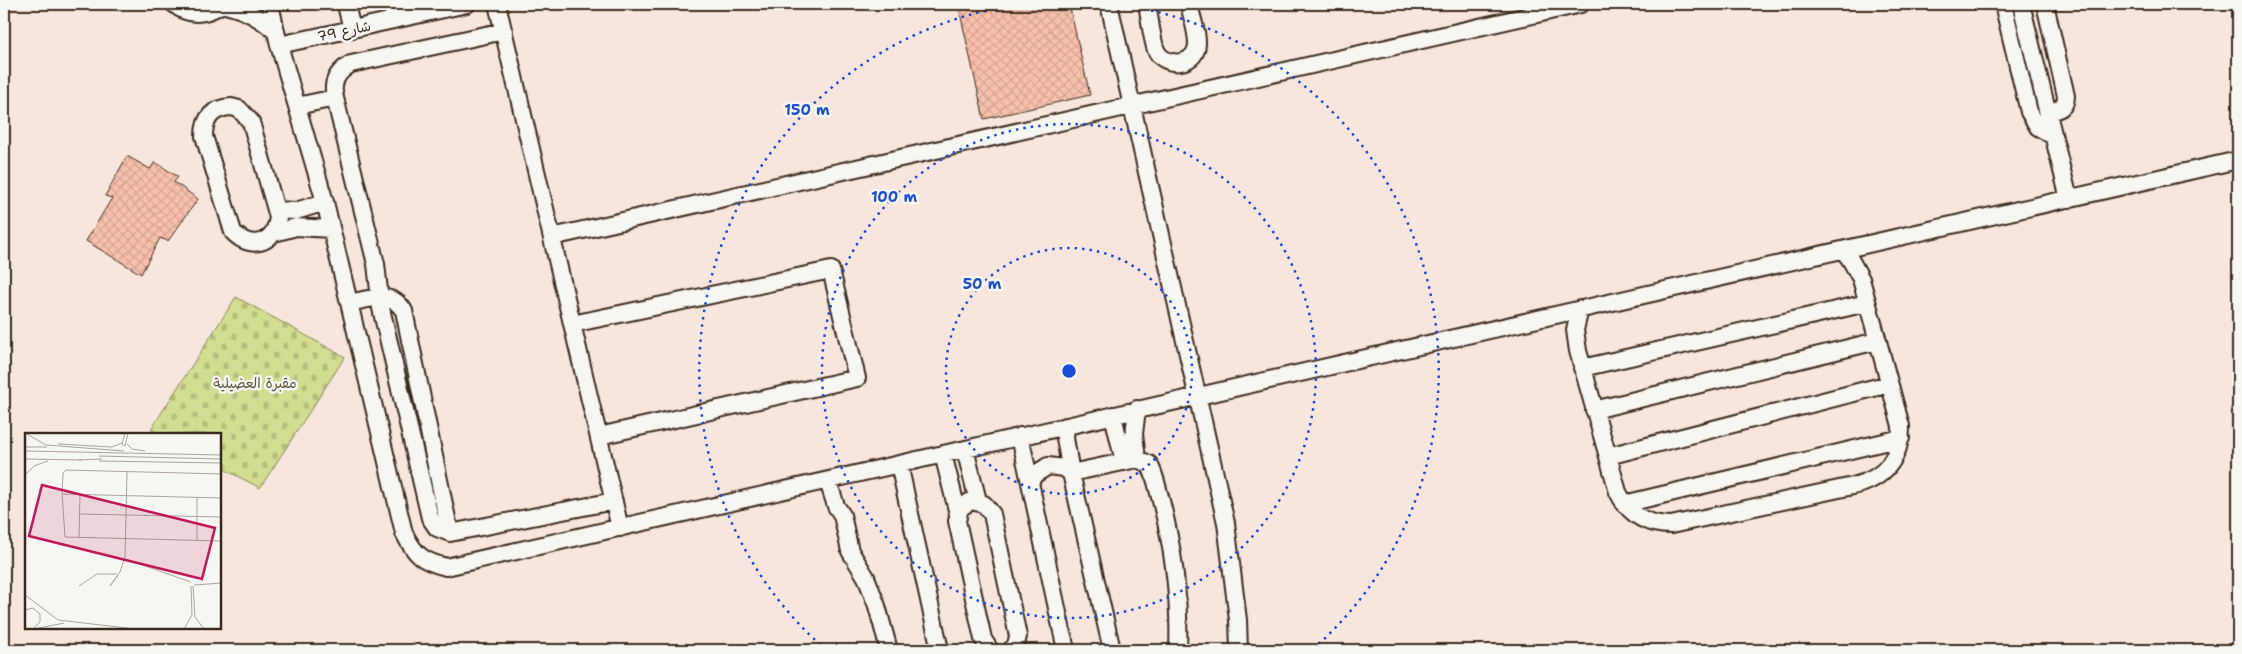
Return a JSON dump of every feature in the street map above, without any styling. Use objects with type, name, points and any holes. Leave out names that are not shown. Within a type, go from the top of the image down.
[{"type":"street","points":[[174,4],[182,10],[198,14],[206,13],[221,4],[251,13],[265,22],[278,39]]},
{"type":"street","points":[[270,4],[278,39],[325,202],[404,533],[413,550],[428,563],[446,567],[2238,160]]},
{"type":"street","name":"شارع 79","points":[[278,39],[352,29],[393,12],[467,4]]},
{"type":"street","points":[[497,4],[620,528]]},
{"type":"street","points":[[1109,4],[1226,523],[1238,620],[1239,650]]},
{"type":"street","points":[[1147,4],[1157,50],[1168,62],[1180,63],[1191,57],[1196,49],[1189,4]]},
{"type":"street","points":[[552,237],[1581,4]]},
{"type":"street","points":[[2003,4],[2029,112],[2038,127],[2053,136]]},
{"type":"street","points":[[2021,4],[2069,199]]},
{"type":"street","points":[[2045,4],[2066,96],[2066,101],[2061,108],[2048,112]]},
{"type":"street","points":[[347,9],[352,29]]},
{"type":"street","points":[[504,31],[351,64],[338,74],[334,82],[335,98],[376,264],[379,297],[430,518],[438,528],[450,533],[614,501]]},
{"type":"street","points":[[297,106],[335,98]]},
{"type":"street","points":[[274,233],[278,217],[251,122],[239,109],[230,107],[213,112],[207,118],[204,136],[233,232],[245,242],[253,243],[261,242],[274,233],[296,227],[331,229]]},
{"type":"street","points":[[276,210],[296,211],[325,202]]},
{"type":"street","points":[[1580,309],[1575,330],[1582,368],[1618,492],[1624,504],[1633,514],[1645,521],[1658,525],[1671,525],[1865,483],[1886,470],[1893,461],[1901,438],[1901,426],[1856,269],[1843,250]]},
{"type":"street","points":[[572,324],[831,270],[857,378],[599,436]]},
{"type":"street","points":[[349,303],[379,297],[392,299],[404,311],[450,533]]},
{"type":"street","points":[[1582,368],[1867,303]]},
{"type":"street","points":[[1594,410],[1877,341]]},
{"type":"street","points":[[1608,456],[1889,384]]},
{"type":"street","points":[[1130,460],[1137,409]]},
{"type":"street","points":[[1113,415],[1130,460]]},
{"type":"street","points":[[1066,426],[1066,445],[1071,473],[1112,650]]},
{"type":"street","points":[[1020,436],[1066,650]]},
{"type":"street","points":[[1624,504],[1901,438]]},
{"type":"street","points":[[965,449],[978,501]]},
{"type":"street","points":[[943,454],[958,514],[983,639],[990,650]]},
{"type":"street","points":[[1030,483],[1034,475],[1048,466],[1056,466],[1071,473],[1130,460],[1149,464],[1162,504],[1174,574],[1178,650]]},
{"type":"street","points":[[899,464],[940,650]]},
{"type":"street","points":[[834,479],[844,503],[842,515],[850,551],[872,591],[889,650]]},
{"type":"street","points":[[958,514],[965,503],[978,501],[989,508],[1018,636],[1016,645],[1012,650]]},
{"type":"shaded area","points":[[4,4],[2238,4],[2238,650],[4,650]]},
{"type":"green space","name":"مقبرة العضيلية","points":[[236,297],[345,357],[260,488],[221,468],[221,433],[158,433],[151,429]]},
{"type":"building","points":[[958,4],[1069,4],[1090,95],[984,119]]},
{"type":"building","points":[[127,156],[150,169],[155,162],[178,177],[174,182],[198,199],[168,241],[160,238],[141,274],[86,241],[112,198],[105,196]]}]
